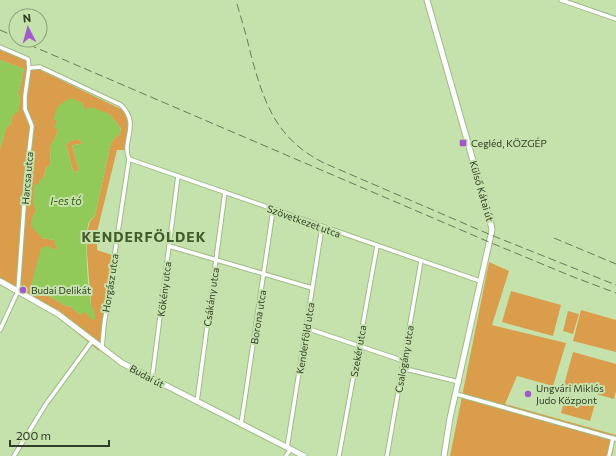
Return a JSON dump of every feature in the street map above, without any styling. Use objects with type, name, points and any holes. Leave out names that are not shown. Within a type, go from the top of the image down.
[{"type":"main road","name":"Külső Kátai út","points":[[427,0],[490,220],[492,233],[480,281],[444,456]]},
{"type":"main road","name":"Budai út","points":[[0,281],[58,314],[122,363],[304,456]]},
{"type":"street","points":[[561,0],[616,19]]},
{"type":"street","points":[[0,47],[28,59],[29,68]]},
{"type":"street","name":"Horgász utca","points":[[29,68],[40,67],[121,105],[128,112],[131,124],[127,154],[129,159],[104,325],[102,348]]},
{"type":"street","name":"Harcsa utca","points":[[18,291],[26,178],[32,126],[25,109],[25,96],[29,68]]},
{"type":"street","name":"Szövetkezet utca","points":[[129,159],[480,281]]},
{"type":"street","name":"Kökény utca","points":[[152,379],[178,176]]},
{"type":"street","name":"Csákány utca","points":[[198,402],[225,192]]},
{"type":"street","name":"Borona utca","points":[[241,425],[273,210]]},
{"type":"street","name":"Kenderföld utca","points":[[289,449],[322,227]]},
{"type":"street","points":[[169,246],[312,288]]},
{"type":"street","name":"Szekér utca","points":[[339,456],[377,246]]},
{"type":"street","name":"Csalogány utca","points":[[387,456],[421,261]]},
{"type":"street","points":[[0,330],[18,291]]},
{"type":"street","points":[[306,328],[404,361]]},
{"type":"street","points":[[14,456],[46,404],[93,340]]},
{"type":"street","points":[[402,368],[459,382]]},
{"type":"street","points":[[456,394],[615,438],[609,456]]},
{"type":"street","points":[[286,456],[289,449]]},
{"type":"shaded area","points":[[0,50],[26,60],[26,69],[36,68],[125,111],[130,124],[126,150],[117,150],[97,232],[97,250],[112,255],[99,351],[60,319],[0,285],[0,149],[6,128],[10,125],[12,117],[20,104],[19,92],[24,69],[0,60]],"holes":[[[109,114],[121,128],[120,133],[111,142],[95,216],[90,221],[87,233],[91,305],[95,315],[85,311],[80,315],[71,307],[64,305],[31,285],[54,250],[57,248],[54,240],[42,238],[33,215],[36,212],[46,168],[50,165],[51,143],[53,143],[58,130],[57,121]]]},
{"type":"shaded area","points":[[76,139],[81,141],[82,144],[72,145],[79,170],[76,172],[73,171],[66,144]]},
{"type":"shaded area","points":[[489,262],[509,271],[492,325],[566,343],[553,386],[517,376],[505,404],[616,435],[612,456],[450,456]]},
{"type":"shaded area","points":[[511,291],[561,305],[553,336],[502,322]]},
{"type":"shaded area","points":[[581,310],[616,320],[616,352],[573,341]]},
{"type":"shaded area","points":[[568,311],[579,314],[573,334],[563,331]]},
{"type":"shaded area","points":[[573,352],[616,364],[616,391],[614,399],[564,385]]},
{"type":"shaded area","points":[[566,395],[595,404],[590,421],[561,413]]},
{"type":"water","points":[[0,60],[24,69],[19,92],[20,104],[18,112],[12,117],[10,125],[6,128],[0,149]]},
{"type":"water","name":"I-es tó","points":[[70,98],[83,103],[85,109],[91,107],[109,114],[121,128],[120,133],[111,142],[95,216],[90,220],[88,226],[86,248],[89,287],[91,304],[95,317],[95,319],[92,320],[85,312],[80,315],[71,307],[64,305],[31,285],[41,248],[49,246],[54,250],[57,248],[54,240],[42,238],[31,226],[33,215],[36,212],[33,203],[34,185],[38,184],[40,179],[44,178],[46,168],[50,165],[51,143],[53,142],[58,130],[54,127],[57,121],[53,119],[58,106]],"holes":[[[76,139],[81,141],[82,144],[72,145],[79,170],[76,172],[73,171],[66,144]]]},
{"type":"railway","points":[[237,4],[261,89],[267,104],[274,118],[294,143],[324,163],[491,235],[616,285]]},
{"type":"railway","points":[[0,30],[8,34]]},
{"type":"railway","points":[[37,48],[489,242],[616,293]]},
{"type":"railway","points":[[554,238],[616,264]]},
{"type":"place","name":"Cegléd, KÖZGÉP","points":[[463,143]]},
{"type":"place","name":"Budai Delikát","points":[[23,290]]},
{"type":"place","name":"Ungvári Miklós Judo Központ","points":[[528,394]]},
{"type":"district","name":"KENDERFÖLDEK","points":[[144,237]]}]
